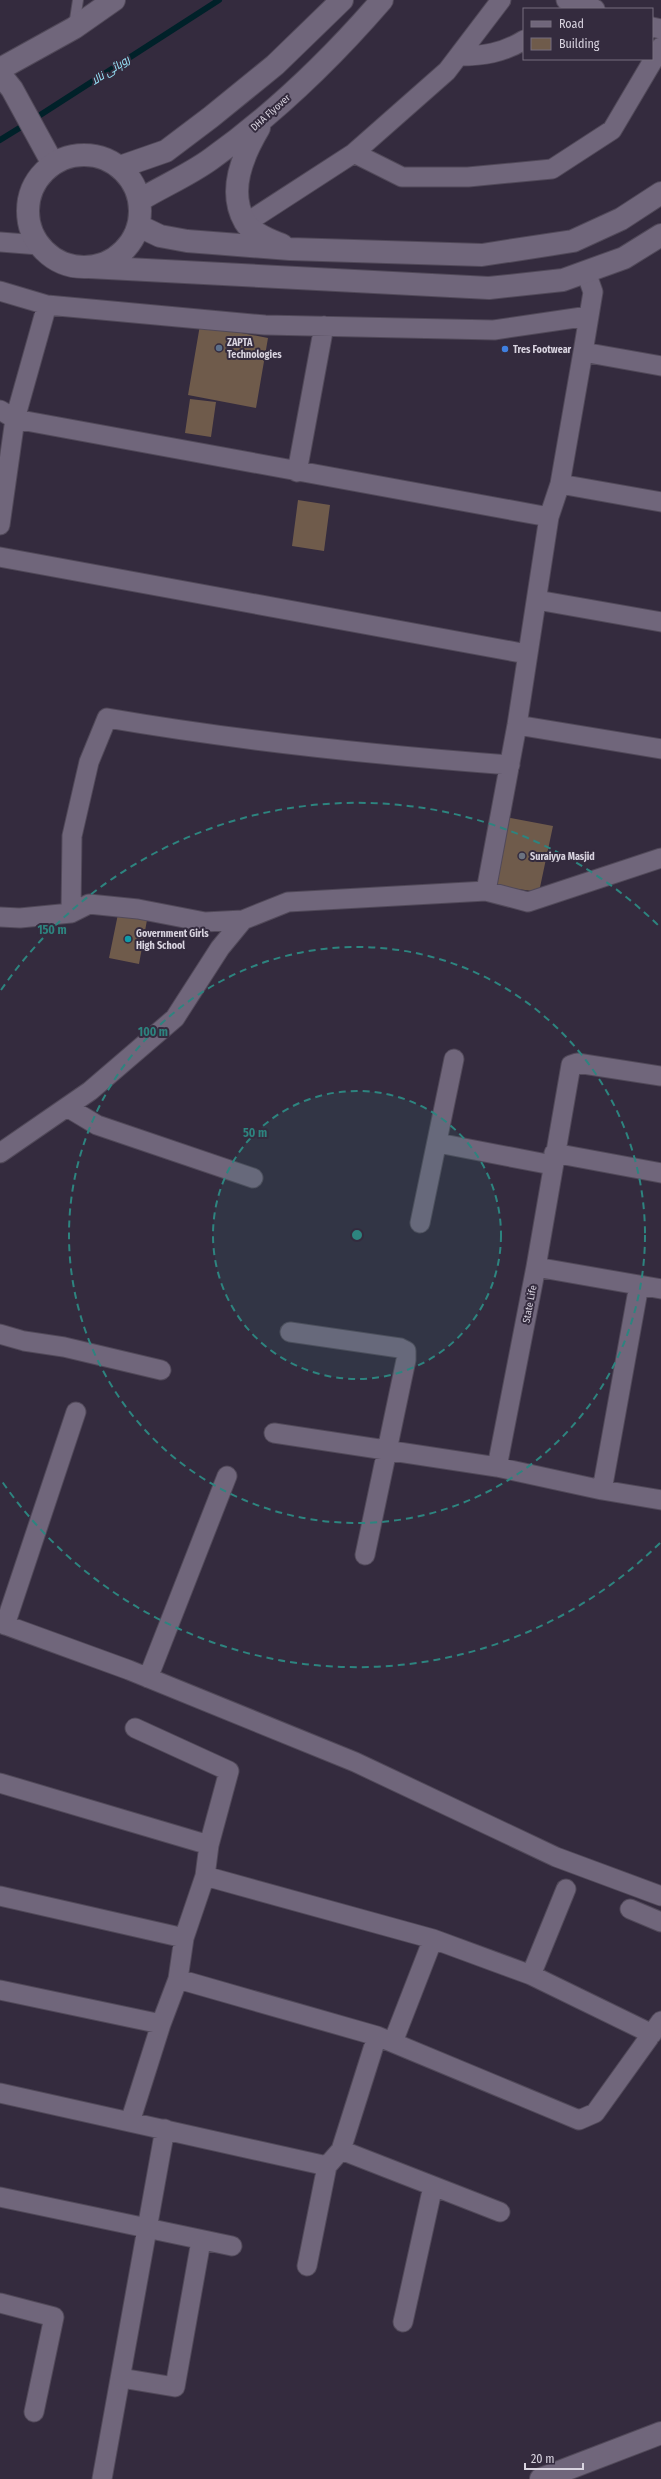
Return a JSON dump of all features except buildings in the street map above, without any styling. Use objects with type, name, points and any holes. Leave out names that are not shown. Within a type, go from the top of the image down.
[{"type":"main road","points":[[0,69],[74,28],[114,0]]},
{"type":"main road","points":[[120,167],[166,151],[275,65],[342,0]]},
{"type":"main road","name":"DHA Flyover","points":[[140,200],[209,160],[264,120],[355,31],[382,0]]},
{"type":"main road","points":[[6,81],[52,164]]},
{"type":"main road","points":[[264,120],[245,152],[238,173],[239,201],[246,223],[260,235],[290,249]]},
{"type":"main road","points":[[89,267],[111,261],[128,246],[139,226],[140,200],[133,182],[120,167],[105,158],[87,154],[69,156],[52,164],[39,176],[31,192],[28,210],[31,228],[39,245],[53,258],[70,265],[89,267],[489,288],[563,280],[624,258],[661,235]]},
{"type":"main road","points":[[139,226],[160,236],[187,241],[290,249],[482,255],[574,242],[621,220],[661,193]]},
{"type":"main road","points":[[541,2479],[661,2433]]},
{"type":"street","points":[[246,223],[354,153],[447,71],[501,0]]},
{"type":"street","points":[[566,0],[592,8]]},
{"type":"street","points":[[458,56],[484,56],[511,48],[523,41]]},
{"type":"street","points":[[354,153],[402,177],[468,177],[552,169],[612,130],[661,47]]},
{"type":"street","points":[[0,242],[39,245]]},
{"type":"street","points":[[486,891],[517,725],[549,517],[560,484],[594,292],[586,272]]},
{"type":"street","points":[[0,292],[47,305],[265,324],[494,330],[589,316]]},
{"type":"street","points":[[0,526],[8,414],[47,305]]},
{"type":"street","points":[[297,472],[324,326]]},
{"type":"street","points":[[583,352],[661,366]]},
{"type":"street","points":[[8,414],[297,472],[549,517]]},
{"type":"street","points":[[560,484],[661,502]]},
{"type":"street","points":[[0,557],[527,654]]},
{"type":"street","points":[[536,600],[661,622]]},
{"type":"street","points":[[71,913],[72,836],[89,762],[107,718],[169,728],[392,757],[510,765]]},
{"type":"street","points":[[517,725],[661,749]]},
{"type":"street","points":[[0,917],[20,918],[71,913],[89,904],[138,909],[205,922],[243,920],[288,902],[486,891],[528,902],[661,858]]},
{"type":"street","points":[[0,1153],[90,1091],[175,1018],[220,948],[243,920]]},
{"type":"street","points":[[420,1223],[438,1143],[454,1059]]},
{"type":"street","name":"State Life","points":[[497,1467],[536,1266],[553,1159],[571,1065],[577,1063],[661,1076]]},
{"type":"street","points":[[67,1107],[97,1125],[253,1178]]},
{"type":"street","points":[[438,1143],[661,1173]]},
{"type":"street","points":[[536,1266],[661,1289]]},
{"type":"street","points":[[602,1490],[640,1285]]},
{"type":"street","points":[[290,1332],[400,1348],[406,1352],[406,1360],[386,1449],[365,1555]]},
{"type":"street","points":[[0,1334],[161,1370]]},
{"type":"street","points":[[76,1412],[3,1624],[148,1678],[355,1762],[556,1857],[661,1896]]},
{"type":"street","points":[[274,1433],[497,1467],[602,1490],[661,1500]]},
{"type":"street","points":[[148,1678],[228,1476]]},
{"type":"street","points":[[130,2122],[161,2024],[178,1979],[184,1938],[205,1876],[209,1845],[229,1771],[136,1728]]},
{"type":"street","points":[[0,1783],[209,1845]]},
{"type":"street","points":[[178,1979],[385,2039],[579,2120],[595,2113],[657,2027],[531,1975],[432,1939],[205,1876]]},
{"type":"street","points":[[531,1975],[566,1889]]},
{"type":"street","points":[[0,1896],[184,1938]]},
{"type":"street","points":[[630,1909],[661,1922]]},
{"type":"street","points":[[307,2266],[327,2166],[340,2150],[385,2039],[432,1939]]},
{"type":"street","points":[[0,1990],[161,2024]]},
{"type":"street","points":[[0,2093],[327,2166]]},
{"type":"street","points":[[102,2479],[121,2378],[145,2229],[165,2129]]},
{"type":"street","points":[[340,2150],[500,2212]]},
{"type":"street","points":[[403,2322],[432,2186]]},
{"type":"street","points":[[0,2197],[201,2241],[232,2246]]},
{"type":"street","points":[[121,2378],[175,2387],[201,2241]]},
{"type":"street","points":[[0,2303],[54,2317],[34,2412]]},
{"type":"lane","points":[[74,28],[78,0]]},
{"type":"waterway","name":"روہائی نالا","points":[[34,119],[219,0]]},
{"type":"waterway","name":"روہائی نالا","points":[[0,140],[26,124]]},
{"type":"place","name":"ZAPTA Technologies","points":[[219,348]]},
{"type":"place","name":"Tres Footwear","points":[[505,349]]},
{"type":"place","name":"Suraiyya Masjid","points":[[522,856]]},
{"type":"place","name":"Government Girls High School","points":[[128,939]]}]
